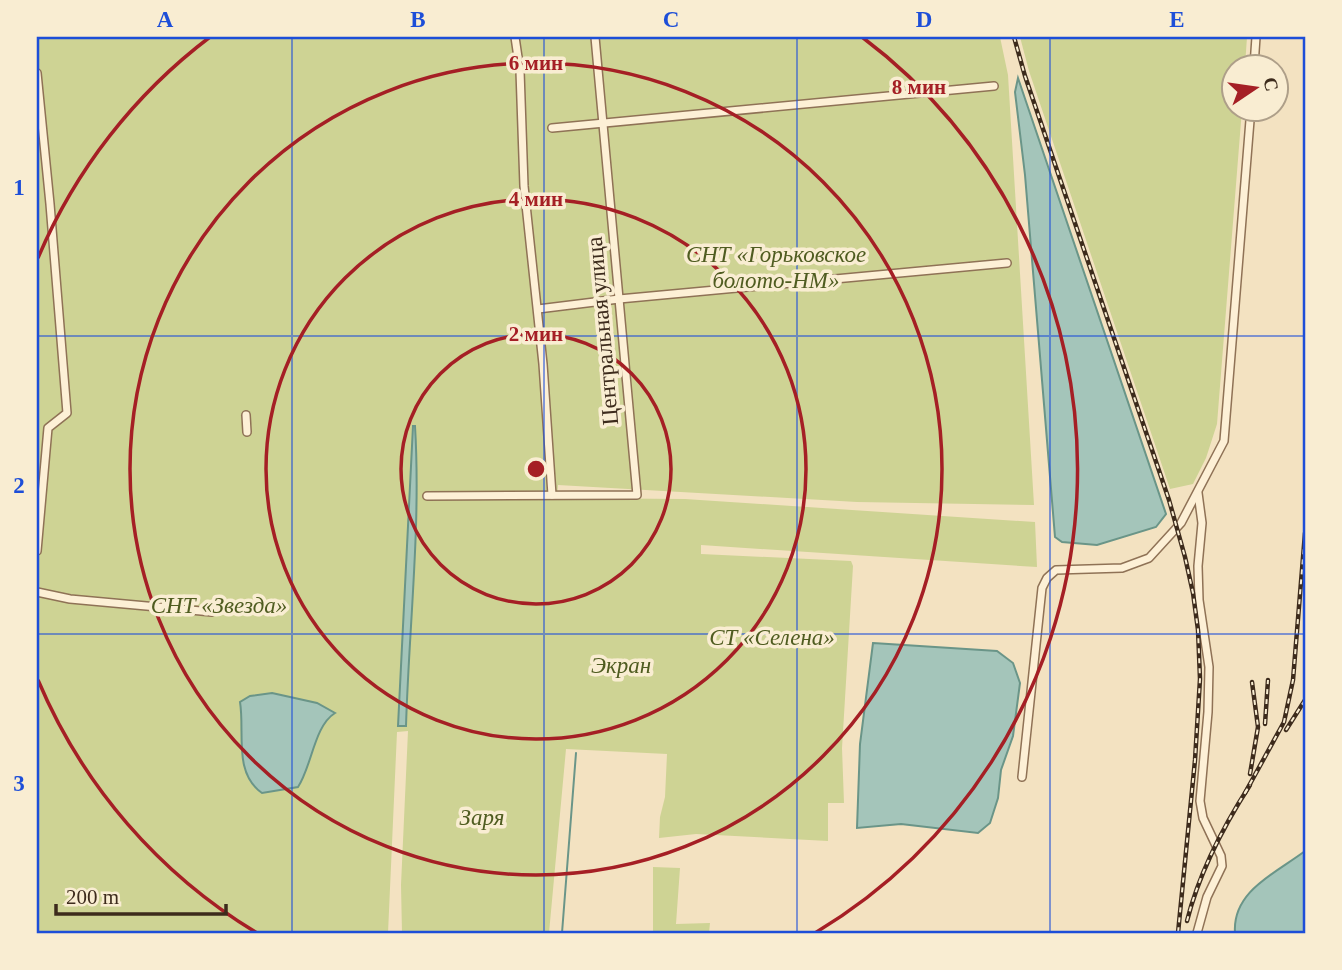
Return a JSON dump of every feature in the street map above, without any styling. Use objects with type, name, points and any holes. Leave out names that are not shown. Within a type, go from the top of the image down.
[{"type":"street","points":[[427,496],[552,495],[538,309],[526,212],[520,71],[515,37]]},
{"type":"street","name":"Центральная улица","points":[[552,495],[637,495],[595,37]]},
{"type":"street","points":[[37,73],[67,413],[48,428],[37,551]]},
{"type":"street","points":[[552,128],[994,86]]},
{"type":"street","points":[[1022,777],[1042,588],[1047,578],[1056,570],[1065,568],[1112,569],[1142,562],[1172,534],[1198,492],[1224,441],[1250,122]]},
{"type":"street","points":[[538,309],[1007,263]]},
{"type":"street","points":[[246,415],[247,432]]},
{"type":"street","points":[[1198,492],[1202,523],[1199,589],[1209,667],[1200,802],[1203,818],[1222,856],[1222,866],[1207,897],[1198,933]]},
{"type":"street","points":[[1189,508],[1202,523]]},
{"type":"street","points":[[37,592],[70,599],[212,612]]},
{"type":"green space","points":[[37,37],[1000,37],[1008,75],[1034,505],[857,502],[558,485],[557,498],[685,499],[1035,522],[1037,567],[701,545],[701,554],[851,561],[853,566],[842,748],[844,803],[828,803],[828,841],[696,834],[659,838],[667,754],[566,749],[549,933],[402,933],[401,885],[408,731],[397,732],[388,933],[37,933]]},
{"type":"green space","points":[[1020,37],[1247,37],[1246,52],[1220,52],[1220,122],[1241,122],[1217,424],[1206,458],[1193,484],[1170,489],[1029,71]]},
{"type":"green space","points":[[653,867],[680,868],[676,924],[710,923],[709,933],[653,933]]},
{"type":"water","points":[[1018,78],[1166,514],[1156,527],[1097,545],[1062,542],[1055,537],[1025,175],[1015,92]]},
{"type":"water","points":[[413,426],[417,501],[414,576],[406,726],[398,726]]},
{"type":"water","points":[[873,643],[997,651],[1013,663],[1020,683],[1013,736],[1001,770],[998,798],[990,823],[978,833],[901,824],[857,828],[860,744]]},
{"type":"water","points":[[272,693],[317,703],[335,713],[322,727],[298,787],[262,793],[247,775],[244,763],[240,702],[250,696]]},
{"type":"water","points":[[1305,851],[1305,933],[1235,933],[1236,918],[1248,894]]},
{"type":"waterway","points":[[562,933],[576,753]]},
{"type":"railway","points":[[1014,37],[1169,500],[1193,593],[1200,679],[1178,933]]},
{"type":"railway","points":[[1245,793],[1284,722],[1293,680],[1305,533]]},
{"type":"railway","points":[[1265,724],[1268,680]]},
{"type":"railway","points":[[1250,774],[1258,727],[1252,682]]},
{"type":"railway","points":[[1286,730],[1305,700]]},
{"type":"railway","points":[[1187,921],[1198,885],[1213,851],[1250,785]]},
{"type":"park label","name":"СНТ «Горьковское болото-НМ»","points":[[776,267]]},
{"type":"park label","name":"СНТ «Звезда»","points":[[219,605]]},
{"type":"park label","name":"СТ «Селена»","points":[[772,637]]},
{"type":"park label","name":"Экран","points":[[621,665]]},
{"type":"park label","name":"Заря","points":[[482,817]]}]
